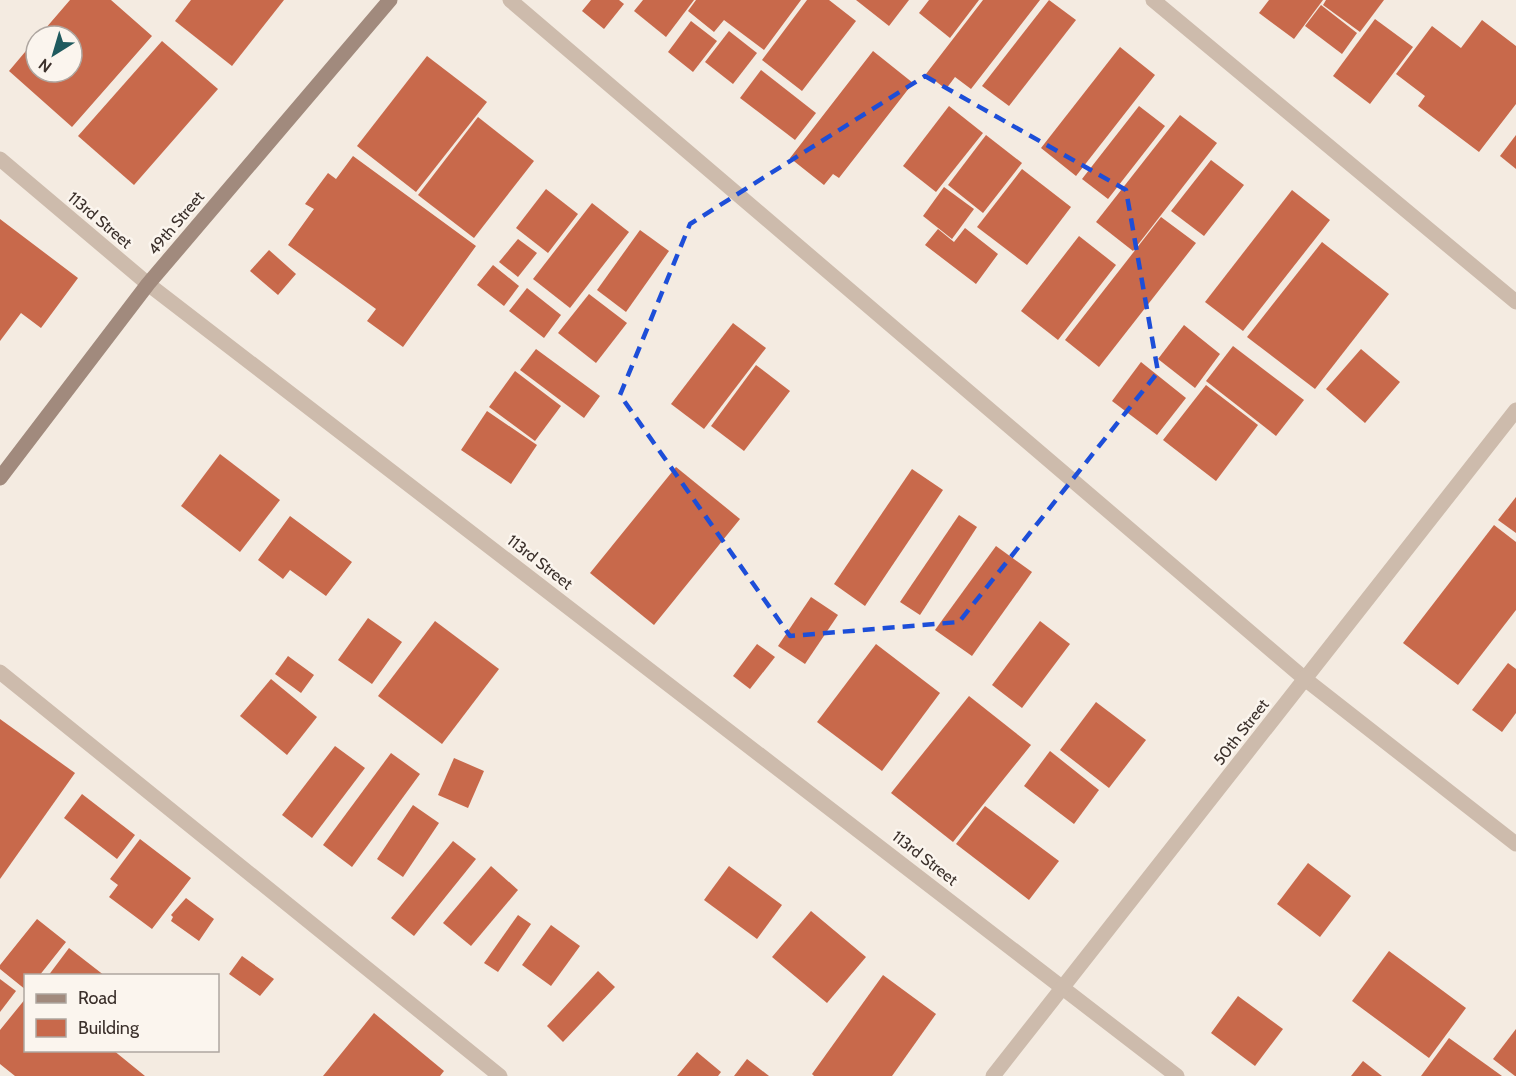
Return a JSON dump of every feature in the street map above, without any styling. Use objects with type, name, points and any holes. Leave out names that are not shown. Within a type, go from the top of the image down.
[{"type":"main road","name":"49th Street","points":[[0,478],[148,284],[390,0]]},
{"type":"street","points":[[510,0],[1305,679],[1516,844]]},
{"type":"street","points":[[1153,0],[1516,302]]},
{"type":"street","name":"113rd Street","points":[[0,159],[148,284],[1177,1076]]},
{"type":"street","name":"50th Street","points":[[993,1076],[1516,410]]},
{"type":"street","points":[[0,672],[500,1076]]},
{"type":"highlighted area","points":[[925,76],[1126,190],[1158,372],[959,622],[790,636],[620,395],[690,224]]},
{"type":"building","points":[[70,0],[111,0],[152,36],[72,127],[9,71],[24,53],[24,84],[84,84],[84,24],[49,24]]},
{"type":"building","points":[[191,0],[284,0],[232,66],[175,21]]},
{"type":"building","points":[[591,0],[619,0],[624,4],[604,29],[582,11]]},
{"type":"building","points":[[643,0],[694,0],[666,37],[634,11]]},
{"type":"building","points":[[696,0],[801,0],[764,50],[724,20],[714,32],[688,11]]},
{"type":"building","points":[[807,0],[829,0],[856,21],[802,91],[762,60]]},
{"type":"building","points":[[856,0],[909,0],[889,26]]},
{"type":"building","points":[[929,0],[979,0],[950,38],[919,13]]},
{"type":"building","points":[[983,0],[1040,0],[971,89],[955,77],[946,89],[926,74]]},
{"type":"building","points":[[1049,0],[1076,20],[1009,106],[982,86]]},
{"type":"building","points":[[1269,0],[1323,0],[1294,39],[1259,13]]},
{"type":"building","points":[[1326,0],[1384,0],[1360,32],[1323,5]]},
{"type":"building","points":[[1321,5],[1357,33],[1342,54],[1305,26]]},
{"type":"building","points":[[1375,19],[1413,47],[1370,104],[1333,76]]},
{"type":"building","points":[[1482,20],[1516,46],[1516,104],[1479,152],[1418,106],[1425,96],[1396,74],[1432,26],[1461,48]]},
{"type":"building","points":[[691,21],[717,41],[693,72],[668,52]]},
{"type":"building","points":[[729,31],[757,53],[733,84],[705,62]]},
{"type":"building","points":[[162,41],[218,89],[134,185],[78,136]]},
{"type":"building","points":[[1120,47],[1155,75],[1076,176],[1041,148]]},
{"type":"building","points":[[873,51],[913,83],[839,178],[833,174],[824,185],[790,158]]},
{"type":"building","points":[[427,56],[487,102],[416,192],[357,146]]},
{"type":"building","points":[[761,70],[816,113],[795,140],[740,98]]},
{"type":"building","points":[[949,106],[983,133],[936,192],[903,166]]},
{"type":"building","points":[[1139,106],[1165,126],[1108,199],[1082,179]]},
{"type":"building","points":[[1180,115],[1217,143],[1133,251],[1096,222]]},
{"type":"building","points":[[478,117],[534,161],[474,238],[418,195]]},
{"type":"building","points":[[986,135],[1022,163],[983,213],[948,185]]},
{"type":"building","points":[[1516,135],[1516,169],[1500,156]]},
{"type":"building","points":[[353,156],[476,246],[403,347],[367,321],[376,309],[288,245],[314,209],[305,204],[328,173],[336,179]]},
{"type":"building","points":[[1211,160],[1244,185],[1204,236],[1171,211]]},
{"type":"building","points":[[1022,169],[1071,207],[1027,265],[977,227]]},
{"type":"building","points":[[944,187],[974,209],[952,239],[923,216]]},
{"type":"building","points":[[546,189],[578,214],[548,253],[516,228]]},
{"type":"building","points":[[1292,190],[1330,220],[1243,331],[1205,302]]},
{"type":"building","points":[[592,203],[629,232],[570,308],[533,279]]},
{"type":"building","points":[[1161,217],[1196,243],[1099,367],[1065,340]]},
{"type":"building","points":[[0,219],[78,278],[41,328],[21,313],[0,341]]},
{"type":"building","points":[[965,228],[998,254],[976,284],[925,245],[938,229],[954,242]]},
{"type":"building","points":[[640,230],[669,251],[626,312],[597,290]]},
{"type":"building","points":[[1079,236],[1116,265],[1058,340],[1021,311]]},
{"type":"building","points":[[518,239],[537,253],[518,277],[499,262]]},
{"type":"building","points":[[1322,242],[1389,294],[1315,389],[1247,337]]},
{"type":"building","points":[[269,250],[296,274],[278,295],[250,271]]},
{"type":"building","points":[[493,265],[519,286],[504,306],[477,285]]},
{"type":"building","points":[[527,288],[561,315],[544,338],[509,311]]},
{"type":"building","points":[[589,294],[627,323],[596,363],[558,333]]},
{"type":"building","points":[[733,323],[766,348],[704,429],[671,404]]},
{"type":"building","points":[[1184,325],[1220,354],[1195,388],[1158,359]]},
{"type":"building","points":[[1233,346],[1304,400],[1276,436],[1206,381]]},
{"type":"building","points":[[536,349],[600,396],[584,418],[520,370]]},
{"type":"building","points":[[1361,349],[1400,382],[1365,423],[1326,389]]},
{"type":"building","points":[[1141,362],[1186,398],[1157,435],[1112,401]]},
{"type":"building","points":[[756,365],[790,391],[744,451],[711,426]]},
{"type":"building","points":[[515,371],[561,406],[535,441],[489,407]]},
{"type":"building","points":[[1206,385],[1258,425],[1216,481],[1163,440]]},
{"type":"building","points":[[487,411],[537,445],[511,484],[461,450]]},
{"type":"building","points":[[220,454],[280,500],[240,552],[181,506]]},
{"type":"building","points":[[676,467],[740,519],[654,625],[590,573]]},
{"type":"building","points":[[912,469],[943,490],[865,606],[834,584]]},
{"type":"building","points":[[1516,497],[1516,533],[1498,520]]},
{"type":"building","points":[[959,515],[977,527],[920,615],[900,602]]},
{"type":"building","points":[[290,516],[352,562],[326,596],[290,570],[283,579],[258,560]]},
{"type":"building","points":[[1494,525],[1516,542],[1516,610],[1458,685],[1403,643]]},
{"type":"building","points":[[996,546],[1032,572],[972,656],[935,630]]},
{"type":"building","points":[[811,597],[838,615],[805,664],[778,646]]},
{"type":"building","points":[[368,618],[402,642],[372,684],[338,660]]},
{"type":"building","points":[[435,621],[499,669],[442,744],[378,696]]},
{"type":"building","points":[[1040,621],[1070,644],[1022,708],[992,685]]},
{"type":"building","points":[[757,644],[775,657],[750,689],[733,676]]},
{"type":"building","points":[[876,644],[940,693],[882,771],[817,722]]},
{"type":"building","points":[[288,656],[314,675],[301,693],[275,674]]},
{"type":"building","points":[[1508,663],[1516,669],[1516,713],[1502,732],[1472,710]]},
{"type":"building","points":[[271,679],[317,717],[287,755],[240,716]]},
{"type":"building","points":[[969,696],[1031,745],[953,842],[891,793]]},
{"type":"building","points":[[1096,702],[1146,740],[1109,788],[1060,750]]},
{"type":"building","points":[[0,719],[75,773],[0,879]]},
{"type":"building","points":[[335,746],[365,768],[312,838],[282,815]]},
{"type":"building","points":[[1050,751],[1099,790],[1074,824],[1024,786]]},
{"type":"building","points":[[391,753],[420,774],[352,867],[323,845]]},
{"type":"building","points":[[454,758],[484,771],[468,808],[438,795]]},
{"type":"building","points":[[82,794],[135,835],[117,859],[64,818]]},
{"type":"building","points":[[413,805],[439,823],[403,877],[377,859]]},
{"type":"building","points":[[985,806],[1059,861],[1029,900],[956,844]]},
{"type":"building","points":[[140,839],[191,878],[152,929],[109,897],[118,885],[110,879]]},
{"type":"building","points":[[453,841],[476,859],[414,936],[391,918]]},
{"type":"building","points":[[1308,863],[1351,896],[1320,937],[1277,904]]},
{"type":"building","points":[[491,866],[518,890],[471,946],[443,923]]},
{"type":"building","points":[[729,866],[782,905],[757,939],[704,900]]},
{"type":"building","points":[[186,898],[214,919],[199,941],[171,921],[173,917],[171,915]]},
{"type":"building","points":[[811,911],[866,957],[827,1003],[772,957]]},
{"type":"building","points":[[518,915],[531,924],[498,972],[484,963]]},
{"type":"building","points":[[37,919],[66,942],[41,974],[24,974],[24,988],[0,969],[0,965]]},
{"type":"building","points":[[551,925],[580,946],[551,986],[522,965]]},
{"type":"building","points":[[69,948],[102,974],[50,974]]},
{"type":"building","points":[[1389,951],[1466,1008],[1429,1058],[1352,1001]]},
{"type":"building","points":[[242,956],[274,979],[260,996],[229,974]]},
{"type":"building","points":[[598,971],[615,987],[563,1042],[547,1026]]},
{"type":"building","points":[[883,975],[936,1014],[892,1076],[814,1076],[812,1074]]},
{"type":"building","points":[[0,979],[16,991],[0,1012]]},
{"type":"building","points":[[1238,996],[1283,1029],[1255,1066],[1211,1033]]},
{"type":"building","points":[[24,1000],[24,1052],[115,1052],[145,1076],[15,1076],[0,1064],[0,1030]]},
{"type":"building","points":[[374,1013],[444,1071],[440,1076],[323,1076]]},
{"type":"building","points":[[1516,1029],[1516,1076],[1515,1076],[1493,1059]]},
{"type":"building","points":[[1449,1038],[1502,1076],[1421,1076]]},
{"type":"building","points":[[697,1052],[721,1072],[718,1076],[677,1076]]},
{"type":"building","points":[[747,1059],[769,1076],[734,1076]]},
{"type":"building","points":[[1363,1061],[1382,1076],[1351,1076]]}]
